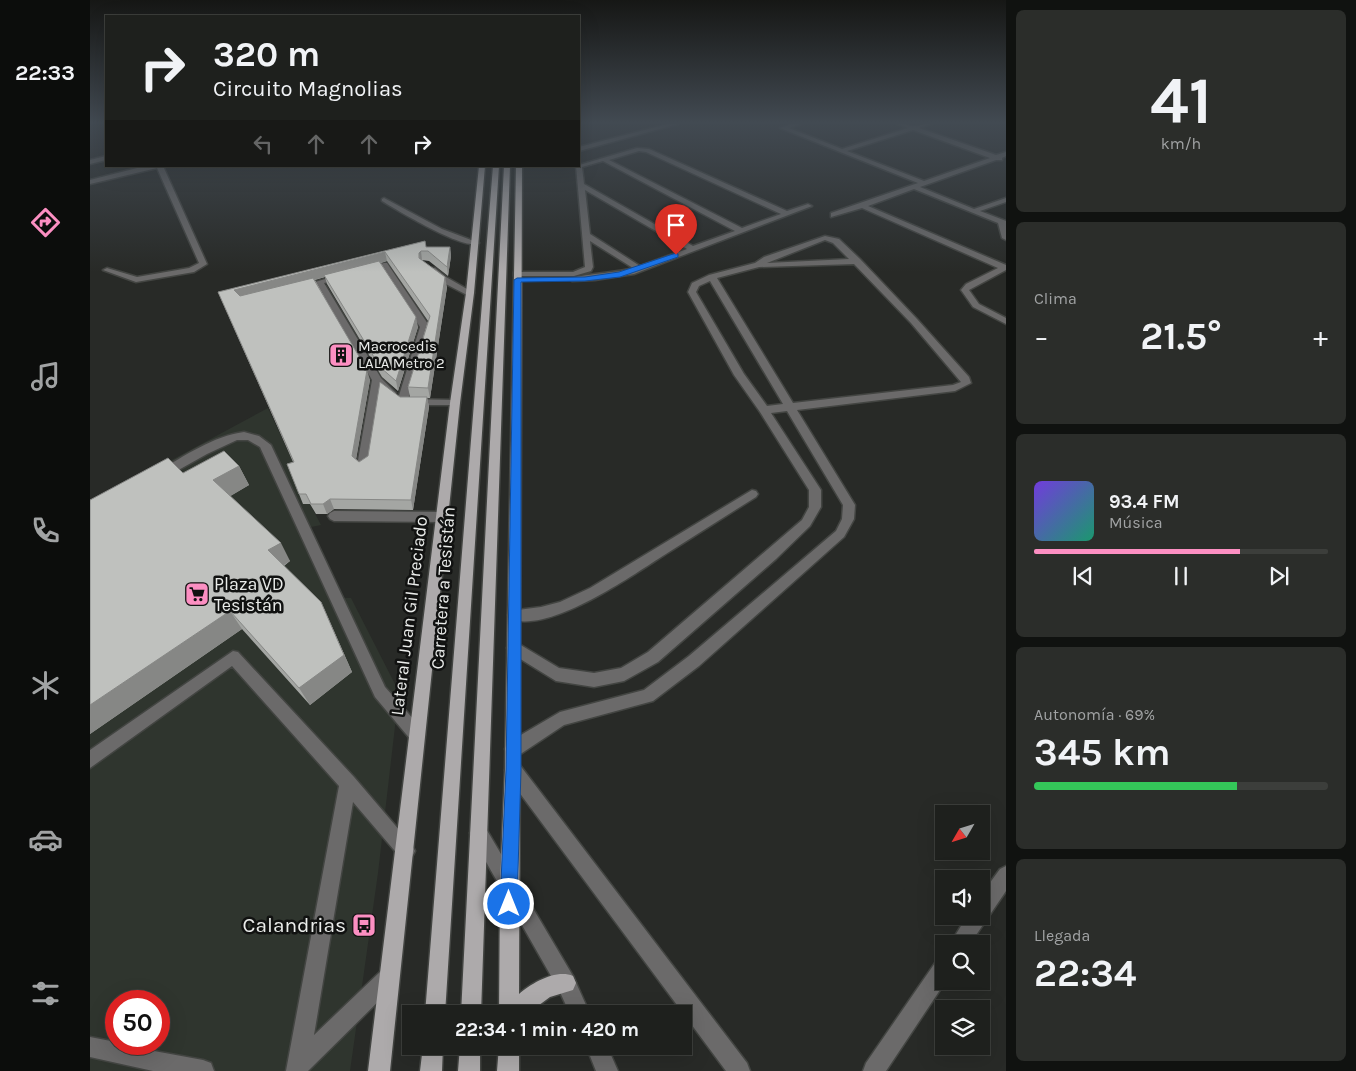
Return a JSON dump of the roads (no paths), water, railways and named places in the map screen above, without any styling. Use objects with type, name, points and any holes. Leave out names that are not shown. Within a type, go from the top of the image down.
[{"type":"main road","name":"Lateral Juan Gil Preciado","points":[[379,1071],[477,228],[494,215],[483,172]]},
{"type":"main road","name":"Carretera a Tesistán","points":[[471,1005],[479,832],[496,172]]},
{"type":"main road","name":"Carretera a Tesistán","points":[[436,1005],[494,215],[505,172]]},
{"type":"main road","points":[[511,1005],[509,885],[513,770],[519,172]]},
{"type":"main road","points":[[494,215],[519,208]]},
{"type":"main road","points":[[494,215],[519,227]]},
{"type":"main road","points":[[521,1005],[532,995],[549,986],[566,983]]},
{"type":"main road","points":[[431,1071],[432,1055]]},
{"type":"main road","points":[[469,1071],[470,1055]]},
{"type":"main road","points":[[508,1071],[509,1055]]},
{"type":"street","points":[[90,182],[122,172]]},
{"type":"street","points":[[107,270],[136,280],[190,270],[203,264],[161,172]]},
{"type":"street","points":[[517,277],[574,274],[584,272],[589,267],[580,172]]},
{"type":"street","points":[[628,172],[742,231]]},
{"type":"street","points":[[695,172],[787,214]]},
{"type":"street","points":[[893,172],[923,184]]},
{"type":"street","points":[[834,215],[957,172]]},
{"type":"street","points":[[581,185],[693,249]]},
{"type":"street","points":[[914,187],[1003,223],[1006,238]]},
{"type":"street","points":[[384,200],[424,222],[460,239],[475,243]]},
{"type":"street","points":[[974,211],[1006,200]]},
{"type":"street","points":[[517,277],[595,278],[620,274],[808,206]]},
{"type":"street","points":[[862,206],[1006,268]]},
{"type":"street","points":[[586,235],[640,268]]},
{"type":"street","points":[[759,265],[767,259],[825,238],[836,241],[857,261],[952,364],[965,379],[966,383],[955,388],[764,410]]},
{"type":"street","points":[[514,648],[556,674],[594,680],[624,674],[653,657],[806,523],[815,506],[815,490],[764,410],[739,375],[692,292],[694,285],[712,277],[759,265],[857,261]]},
{"type":"street","points":[[425,264],[443,279],[470,293]]},
{"type":"street","points":[[402,402],[425,327],[384,265],[314,283],[377,380],[402,402],[456,403]]},
{"type":"street","points":[[1006,268],[965,290],[967,297],[974,304],[1006,321]]},
{"type":"street","points":[[513,748],[560,719],[648,696],[694,661],[840,534],[848,520],[849,505],[712,277]]},
{"type":"street","points":[[363,466],[377,380]]},
{"type":"street","points":[[150,480],[228,438],[242,436],[254,438],[265,444],[380,692],[417,735]]},
{"type":"street","points":[[515,615],[541,613],[556,609],[595,592],[752,494]]},
{"type":"street","points":[[334,516],[444,517]]},
{"type":"street","points":[[90,760],[233,656],[406,850]]},
{"type":"street","points":[[513,770],[739,1071]]},
{"type":"street","points":[[298,1067],[348,783]]},
{"type":"street","points":[[479,832],[566,983],[576,1005]]},
{"type":"street","points":[[990,899],[1006,875]]},
{"type":"street","points":[[298,1067],[389,977]]},
{"type":"street","points":[[874,1071],[935,980]]},
{"type":"street","points":[[90,1047],[202,1071]]},
{"type":"street","points":[[600,1055],[607,1071]]},
{"type":"place","name":"Macrocedis LALA Metro 2","points":[[341,355]]},
{"type":"place","name":"Plaza VD Tesistán","points":[[197,594]]},
{"type":"place","name":"Calandrias","points":[[364,925]]}]
